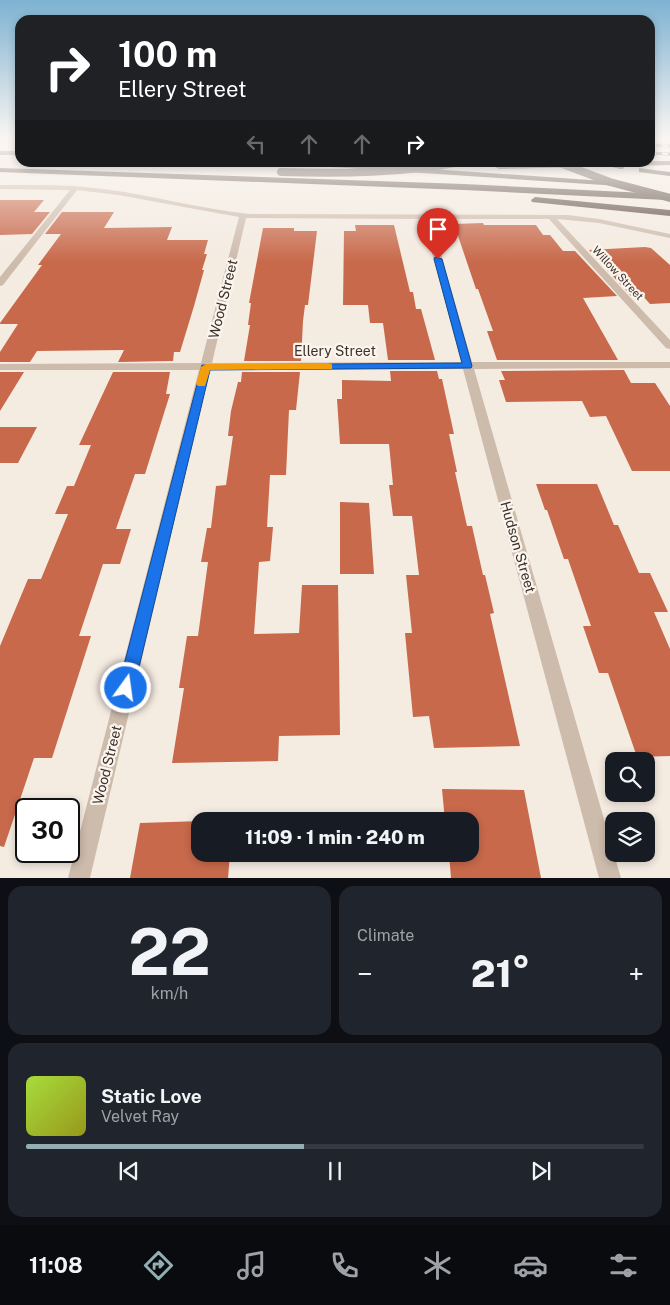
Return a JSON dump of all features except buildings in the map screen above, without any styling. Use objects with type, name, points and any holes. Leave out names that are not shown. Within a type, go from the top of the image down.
[{"type":"highway","points":[[192,181],[439,196]]},
{"type":"highway","points":[[291,181],[670,198]]},
{"type":"highway","points":[[582,181],[660,186]]},
{"type":"highway","points":[[604,181],[670,198]]},
{"type":"highway","points":[[468,197],[567,202],[670,213]]},
{"type":"street","points":[[0,187],[75,188],[118,193],[243,216],[550,216],[592,220],[670,236]]},
{"type":"street","points":[[0,283],[75,188]]},
{"type":"street","name":"Wood Street","points":[[79,878],[243,216]]},
{"type":"street","name":"Hudson Street","points":[[426,216],[610,878]]},
{"type":"street","name":"Willow Street","points":[[550,216],[670,346]]},
{"type":"street","name":"Ellery Street","points":[[0,367],[670,365]]},
{"type":"slow traffic","points":[[201,384],[206,367],[328,366]]},
{"type":"route","points":[[126,688],[206,367],[467,366],[438,259]]}]
